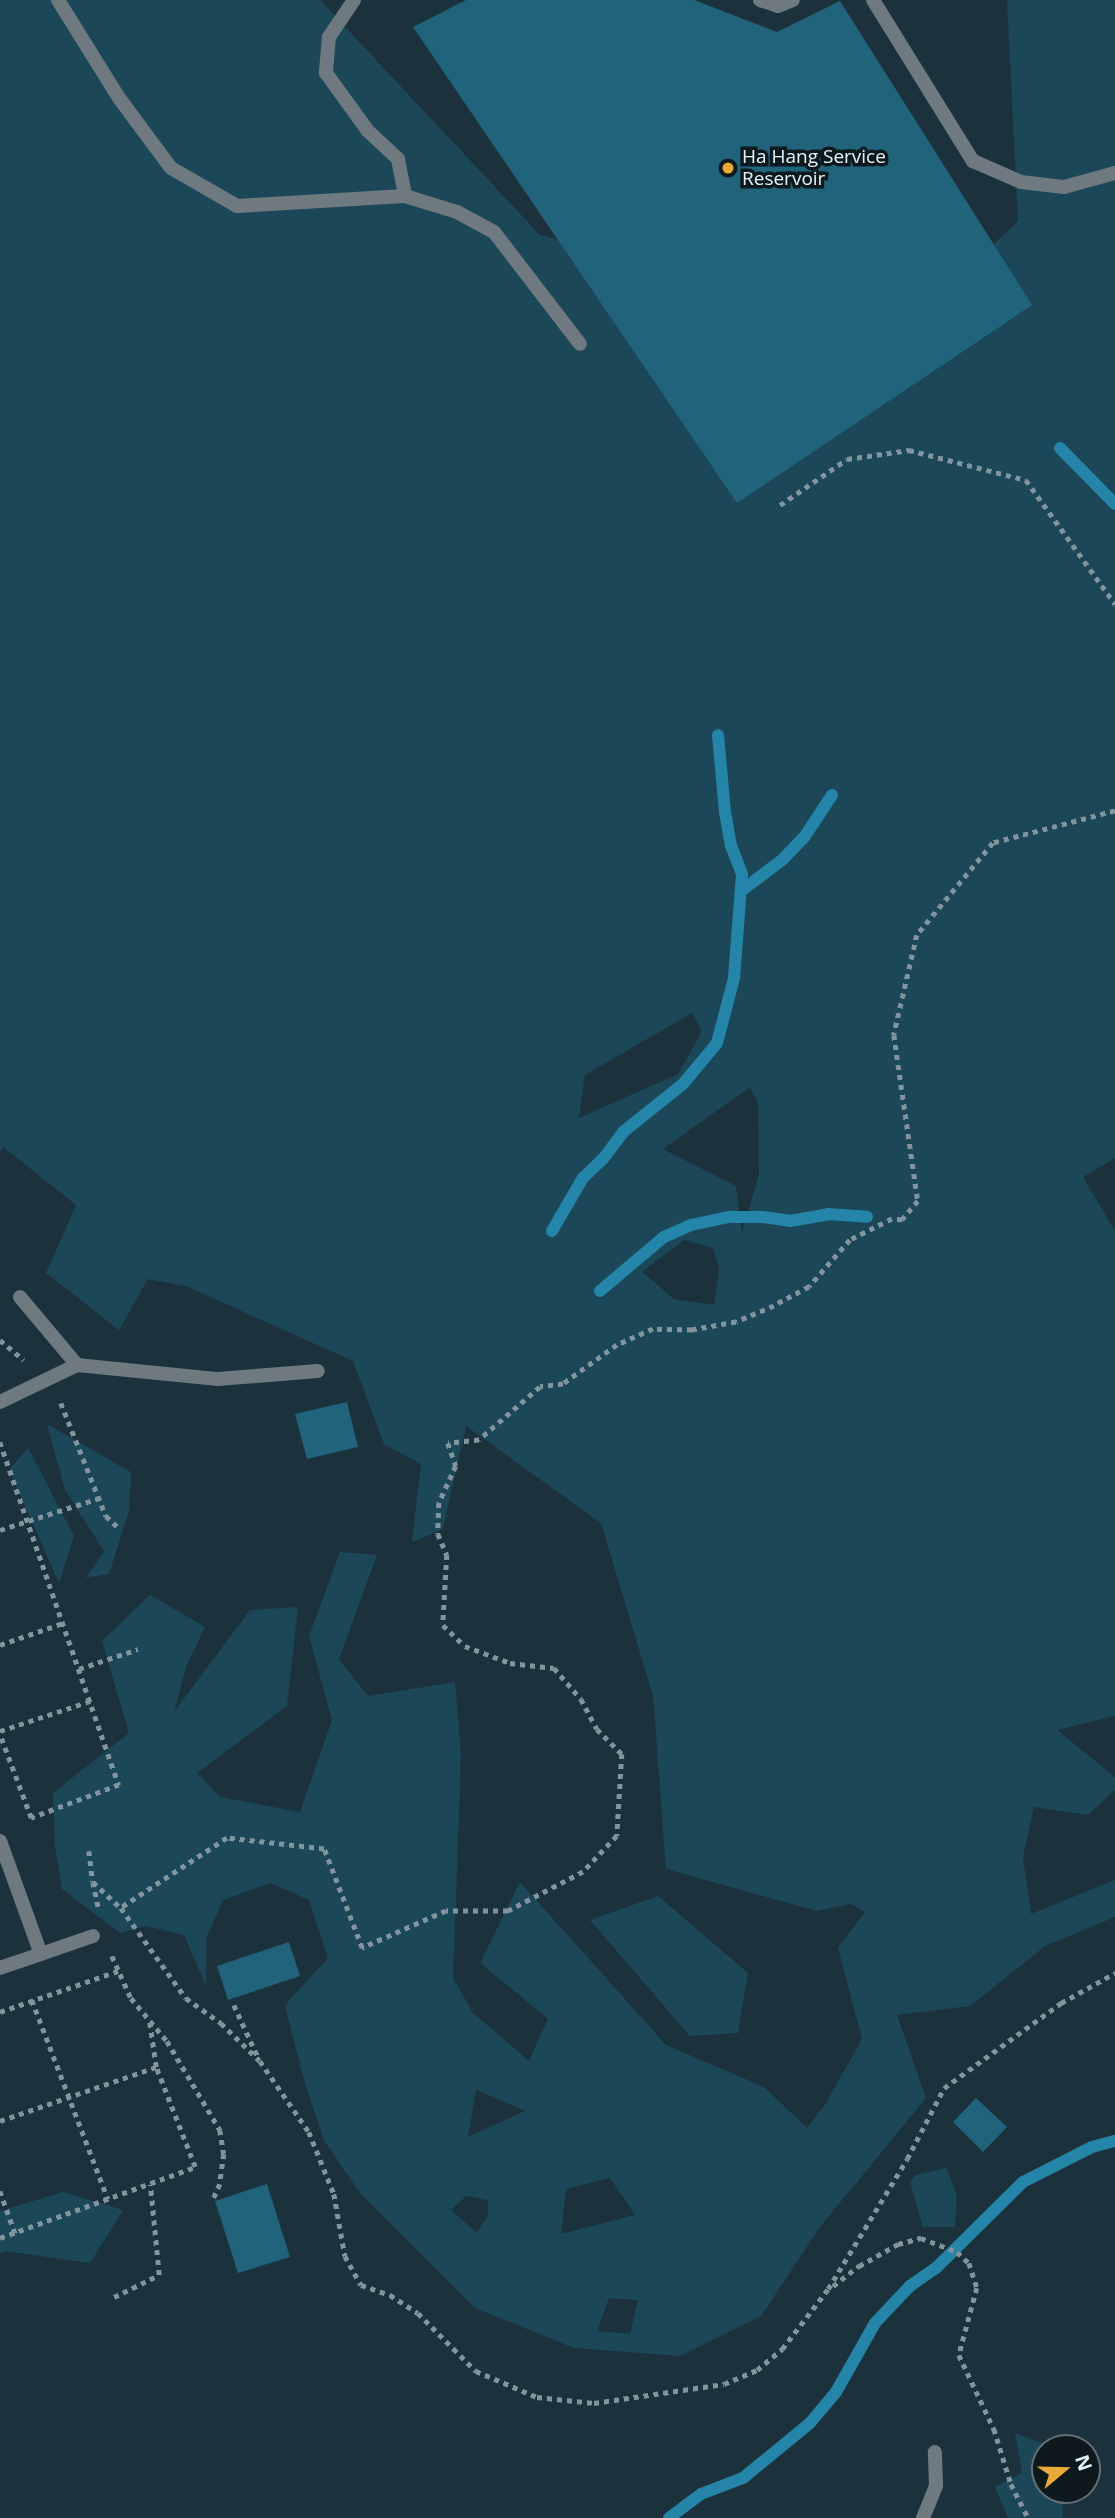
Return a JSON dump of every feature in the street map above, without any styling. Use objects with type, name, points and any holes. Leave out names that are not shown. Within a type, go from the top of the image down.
[{"type":"lane","points":[[58,0],[119,98],[171,168],[237,206],[405,196],[457,212],[495,232],[580,344]]},
{"type":"lane","points":[[354,0],[329,37],[326,73],[368,131],[398,159],[405,196]]},
{"type":"lane","points":[[760,0],[778,6],[793,0]]},
{"type":"lane","points":[[873,0],[973,161],[1021,182],[1064,187],[1115,173]]},
{"type":"lane","points":[[20,1297],[77,1365]]},
{"type":"lane","points":[[0,1402],[77,1365],[218,1379],[318,1371]]},
{"type":"lane","points":[[0,1841],[41,1954]]},
{"type":"lane","points":[[0,1968],[93,1936]]},
{"type":"lane","points":[[923,2518],[936,2485],[936,2452]]},
{"type":"path","points":[[780,505],[847,459],[909,450],[1026,480],[1115,604]]},
{"type":"path","points":[[121,1908],[227,1838],[324,1849],[362,1948],[446,1911],[508,1911],[583,1872],[617,1836],[622,1754],[597,1729],[581,1699],[554,1668],[510,1663],[466,1646],[443,1625],[447,1555],[439,1534],[439,1503],[456,1466],[449,1443],[479,1440],[540,1387],[564,1384],[617,1345],[653,1329],[692,1330],[736,1322],[774,1306],[809,1287],[850,1240],[892,1219],[902,1220],[918,1201],[894,1035],[917,935],[993,843],[1115,811]]},
{"type":"path","points":[[51,1376],[106,1516],[118,1527]]},
{"type":"path","points":[[0,1442],[120,1785],[31,1818],[0,1733],[90,1700]]},
{"type":"path","points":[[0,1530],[99,1497]]},
{"type":"path","points":[[0,1645],[63,1623]]},
{"type":"path","points":[[79,1669],[138,1649]]},
{"type":"path","points":[[89,1852],[93,1882],[121,1908],[186,1998],[221,2023],[260,2061]]},
{"type":"path","points":[[99,1911],[103,1923]]},
{"type":"path","points":[[110,1947],[131,1998],[167,2041],[220,2130],[224,2154],[220,2184],[213,2200]]},
{"type":"path","points":[[0,2012],[118,1971]]},
{"type":"path","points":[[234,2005],[260,2061],[309,2132],[334,2194],[345,2256],[360,2285],[390,2295],[418,2313],[476,2371],[537,2397],[594,2403],[724,2384],[757,2370],[782,2349],[828,2289],[907,2159],[944,2088],[1061,2003],[1115,1973]]},
{"type":"path","points":[[33,2000],[108,2199]]},
{"type":"path","points":[[0,2238],[195,2168],[156,2067],[149,2019]]},
{"type":"path","points":[[0,2121],[156,2067]]},
{"type":"path","points":[[114,2297],[159,2275],[150,2183]]},
{"type":"path","points":[[0,2191],[15,2233]]},
{"type":"path","points":[[828,2289],[859,2266],[898,2244],[921,2238],[957,2252],[969,2263],[977,2288],[959,2355],[994,2429],[1011,2484],[1028,2518]]},
{"type":"shaded area","points":[[0,0],[320,0],[540,235],[730,284],[946,289],[1018,221],[1007,0],[1115,0],[1115,1158],[1083,1177],[1115,1231],[1115,1716],[1057,1730],[1115,1777],[1115,1790],[1088,1815],[1034,1807],[1023,1857],[1031,1914],[1115,1880],[1115,1917],[1045,1946],[970,2006],[897,2015],[926,2098],[820,2227],[761,2316],[680,2356],[574,2348],[475,2308],[360,2193],[324,2140],[305,2084],[285,2005],[328,1958],[309,1900],[270,1883],[223,1900],[206,1939],[206,1986],[184,1935],[146,1926],[120,1933],[62,1889],[55,1845],[53,1793],[129,1733],[102,1641],[150,1595],[205,1627],[186,1667],[174,1712],[250,1610],[298,1607],[287,1706],[197,1773],[220,1797],[300,1812],[332,1720],[309,1636],[340,1552],[377,1555],[339,1659],[368,1696],[455,1682],[461,1755],[453,1978],[473,2013],[529,2061],[548,2019],[480,1963],[520,1882],[666,2045],[764,2087],[807,2128],[826,2103],[862,2039],[838,1948],[865,1912],[851,1904],[817,1911],[666,1869],[653,1696],[601,1523],[466,1426],[443,1529],[412,1542],[421,1464],[384,1444],[353,1361],[186,1286],[148,1279],[119,1330],[46,1273],[76,1205],[3,1147],[0,1152]],"holes":[[[692,1013],[702,1031],[678,1074],[579,1118],[585,1075]],[[750,1087],[758,1103],[759,1174],[742,1233],[736,1186],[663,1149]],[[684,1240],[713,1248],[719,1268],[714,1305],[674,1299],[642,1272]],[[476,2090],[525,2111],[468,2137]],[[610,2178],[635,2215],[561,2234],[566,2189]],[[466,2196],[488,2200],[488,2216],[477,2233],[451,2210]],[[609,2298],[638,2300],[630,2334],[597,2331]]]},
{"type":"shaded area","points":[[47,1424],[131,1472],[129,1511],[109,1574],[86,1578],[104,1551],[65,1490]]},
{"type":"shaded area","points":[[28,1448],[74,1536],[59,1583],[9,1470]]},
{"type":"shaded area","points":[[658,1896],[748,1973],[738,2033],[690,2036],[590,1920]]},
{"type":"shaded area","points":[[946,2168],[957,2195],[955,2227],[923,2227],[910,2182],[916,2175]]},
{"type":"shaded area","points":[[63,2192],[123,2210],[90,2263],[5,2251],[0,2254],[0,2211]]},
{"type":"shaded area","points":[[1015,2433],[1031,2439],[1031,2504],[1062,2504],[1063,2518],[1008,2518],[995,2487],[1022,2473]]},
{"type":"building","name":"Ha Hang Service Reservoir","points":[[466,0],[694,0],[777,32],[840,1],[1032,305],[737,503],[413,27]]},
{"type":"building","points":[[347,1402],[358,1447],[307,1459],[295,1414]]},
{"type":"building","points":[[289,1942],[300,1976],[228,2000],[217,1966]]},
{"type":"building","points":[[976,2098],[1007,2127],[983,2152],[953,2122]]},
{"type":"building","points":[[267,2184],[290,2257],[238,2273],[215,2201]]},
{"type":"waterway","points":[[1060,448],[1115,504]]},
{"type":"waterway","points":[[552,1231],[583,1178],[603,1159],[623,1132],[683,1084],[717,1043],[734,978],[742,874],[731,846],[725,812],[718,735]]},
{"type":"waterway","points":[[741,891],[782,860],[805,836],[832,795]]},
{"type":"waterway","points":[[600,1291],[664,1237],[691,1225],[730,1217],[763,1217],[790,1221],[828,1214],[867,1217]]},
{"type":"waterway","points":[[669,2518],[701,2494],[743,2478],[810,2423],[836,2392],[875,2323],[910,2286],[936,2268],[1023,2182],[1092,2147],[1115,2141]]},
{"type":"place","name":"Ha Hang Service Reservoir","points":[[728,168]]}]
